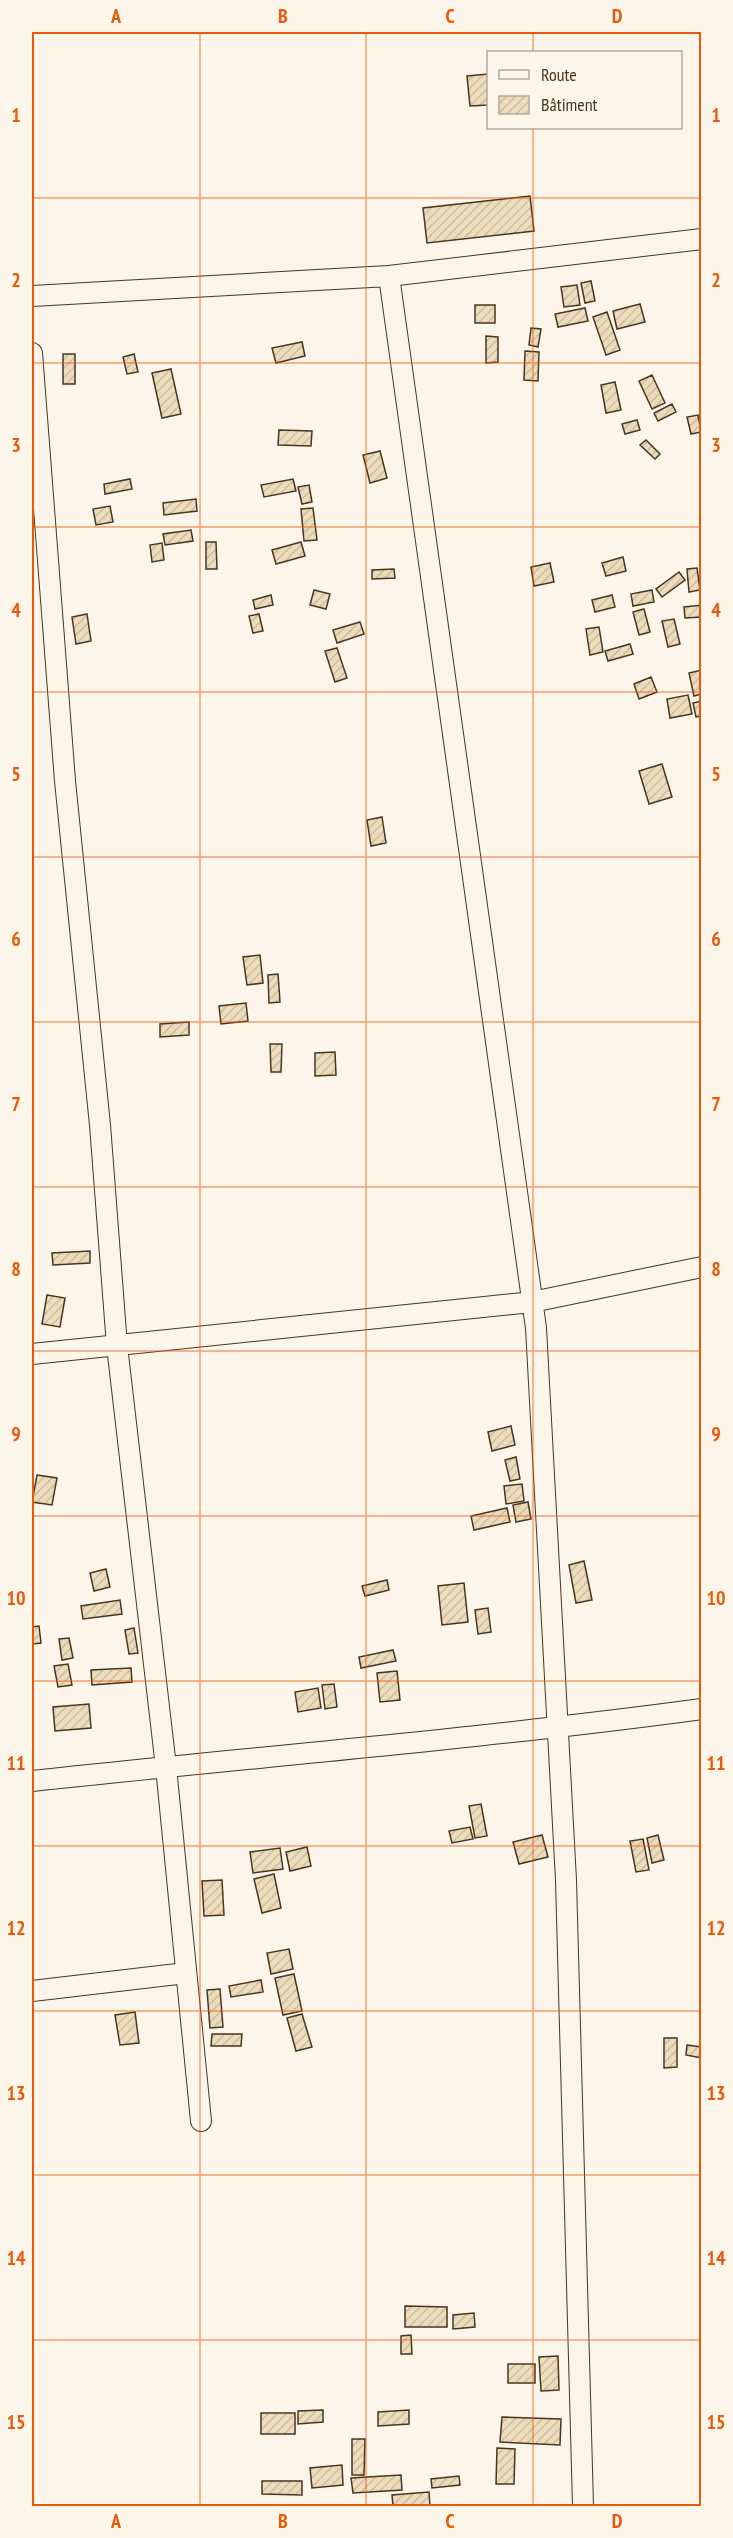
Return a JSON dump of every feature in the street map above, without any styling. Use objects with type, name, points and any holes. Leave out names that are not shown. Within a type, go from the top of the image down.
[{"type":"street","points":[[32,296],[389,276],[702,239]]},
{"type":"street","points":[[389,276],[536,1328],[566,1880],[583,2506]]},
{"type":"street","points":[[32,353],[65,781],[100,1125],[117,1346],[166,1767],[201,2121]]},
{"type":"street","points":[[32,1354],[532,1302],[702,1267]]},
{"type":"street","points":[[32,1781],[558,1728],[702,1709]]},
{"type":"street","points":[[32,1991],[186,1973]]},
{"type":"building","points":[[487,74],[487,105],[470,106],[467,76]]},
{"type":"building","points":[[530,196],[534,231],[427,243],[423,208]]},
{"type":"building","points":[[591,281],[595,301],[585,303],[581,283]]},
{"type":"building","points":[[577,285],[580,305],[564,307],[561,287]]},
{"type":"building","points":[[640,304],[645,322],[617,329],[613,311]]},
{"type":"building","points":[[475,305],[495,305],[495,323],[475,323]]},
{"type":"building","points":[[585,308],[588,321],[558,327],[555,314]]},
{"type":"building","points":[[607,312],[620,350],[606,355],[593,317]]},
{"type":"building","points":[[531,328],[541,329],[538,347],[529,345]]},
{"type":"building","points":[[486,336],[498,337],[498,362],[486,363]]},
{"type":"building","points":[[302,342],[305,356],[276,363],[272,348]]},
{"type":"building","points":[[525,351],[539,352],[538,381],[524,380]]},
{"type":"building","points":[[63,354],[75,354],[75,384],[63,384]]},
{"type":"building","points":[[134,354],[138,372],[127,374],[123,357]]},
{"type":"building","points":[[171,369],[181,414],[162,418],[152,373]]},
{"type":"building","points":[[652,375],[665,403],[652,409],[639,381]]},
{"type":"building","points":[[615,382],[621,410],[606,413],[601,385]]},
{"type":"building","points":[[672,404],[676,412],[658,421],[654,413]]},
{"type":"building","points":[[698,415],[701,432],[691,434],[687,417]]},
{"type":"building","points":[[637,420],[640,430],[625,434],[622,424]]},
{"type":"building","points":[[279,430],[312,431],[311,446],[278,445]]},
{"type":"building","points":[[646,440],[660,454],[655,459],[640,445]]},
{"type":"building","points":[[380,451],[387,478],[370,483],[363,455]]},
{"type":"building","points":[[130,479],[132,489],[105,494],[104,484]]},
{"type":"building","points":[[293,479],[296,491],[264,497],[261,485]]},
{"type":"building","points":[[309,485],[312,502],[302,504],[298,487]]},
{"type":"building","points":[[196,499],[197,511],[164,515],[163,503]]},
{"type":"building","points":[[110,506],[113,522],[96,525],[93,509]]},
{"type":"building","points":[[313,508],[317,540],[304,541],[301,509]]},
{"type":"building","points":[[191,530],[193,541],[165,545],[163,534]]},
{"type":"building","points":[[206,542],[216,542],[217,569],[206,569]]},
{"type":"building","points":[[301,542],[305,556],[276,564],[272,550]]},
{"type":"building","points":[[162,543],[164,560],[152,562],[150,545]]},
{"type":"building","points":[[623,557],[626,571],[606,576],[602,563]]},
{"type":"building","points":[[550,563],[554,582],[534,586],[531,567]]},
{"type":"building","points":[[697,568],[700,590],[689,592],[687,569]]},
{"type":"building","points":[[394,569],[395,578],[372,579],[372,570]]},
{"type":"building","points":[[679,572],[685,580],[662,597],[656,589]]},
{"type":"building","points":[[314,590],[330,594],[326,609],[310,605]]},
{"type":"building","points":[[652,590],[654,602],[633,606],[631,594]]},
{"type":"building","points":[[271,595],[273,605],[255,609],[253,600]]},
{"type":"building","points":[[612,595],[615,607],[595,612],[592,600]]},
{"type":"building","points":[[702,605],[702,617],[685,618],[684,607]]},
{"type":"building","points":[[644,609],[650,632],[639,635],[633,612]]},
{"type":"building","points":[[87,614],[91,641],[76,644],[72,617]]},
{"type":"building","points":[[259,614],[263,631],[253,633],[249,616]]},
{"type":"building","points":[[674,619],[680,644],[668,647],[662,621]]},
{"type":"building","points":[[360,622],[364,634],[337,643],[333,630]]},
{"type":"building","points":[[599,627],[603,652],[590,655],[586,629]]},
{"type":"building","points":[[630,644],[633,654],[608,661],[605,651]]},
{"type":"building","points":[[337,648],[347,678],[335,682],[325,651]]},
{"type":"building","points":[[702,670],[702,694],[694,696],[689,673]]},
{"type":"building","points":[[651,677],[657,692],[639,699],[634,684]]},
{"type":"building","points":[[688,695],[692,714],[670,718],[667,699]]},
{"type":"building","points":[[702,701],[702,716],[696,717],[693,703]]},
{"type":"building","points":[[662,764],[672,797],[649,804],[639,771]]},
{"type":"building","points":[[382,817],[386,843],[371,846],[367,820]]},
{"type":"building","points":[[260,955],[263,983],[247,985],[243,957]]},
{"type":"building","points":[[278,974],[280,1002],[269,1003],[268,975]]},
{"type":"building","points":[[246,1003],[248,1021],[221,1024],[219,1006]]},
{"type":"building","points":[[189,1022],[189,1035],[160,1037],[160,1024]]},
{"type":"building","points":[[270,1044],[282,1044],[281,1072],[271,1072]]},
{"type":"building","points":[[335,1052],[336,1075],[315,1076],[315,1053]]},
{"type":"building","points":[[90,1251],[90,1263],[53,1265],[52,1253]]},
{"type":"building","points":[[47,1295],[65,1298],[60,1327],[42,1324]]},
{"type":"building","points":[[511,1426],[515,1445],[492,1451],[488,1432]]},
{"type":"building","points":[[516,1457],[520,1479],[510,1481],[505,1460]]},
{"type":"building","points":[[37,1475],[57,1478],[52,1505],[32,1502]]},
{"type":"building","points":[[522,1484],[524,1501],[506,1504],[504,1486]]},
{"type":"building","points":[[528,1502],[531,1519],[516,1522],[513,1505]]},
{"type":"building","points":[[507,1508],[510,1522],[474,1530],[471,1516]]},
{"type":"building","points":[[584,1561],[592,1600],[576,1603],[569,1565]]},
{"type":"building","points":[[106,1569],[110,1587],[94,1591],[90,1573]]},
{"type":"building","points":[[387,1580],[389,1590],[365,1596],[362,1586]]},
{"type":"building","points":[[464,1583],[468,1622],[442,1625],[438,1586]]},
{"type":"building","points":[[120,1600],[122,1614],[83,1619],[81,1606]]},
{"type":"building","points":[[488,1608],[491,1632],[478,1634],[475,1610]]},
{"type":"building","points":[[39,1626],[41,1643],[32,1644],[32,1627]]},
{"type":"building","points":[[134,1628],[138,1653],[129,1654],[125,1630]]},
{"type":"building","points":[[69,1638],[73,1658],[62,1660],[59,1639]]},
{"type":"building","points":[[393,1650],[396,1661],[361,1668],[359,1657]]},
{"type":"building","points":[[68,1664],[72,1685],[58,1687],[54,1666]]},
{"type":"building","points":[[131,1668],[132,1682],[92,1685],[91,1670]]},
{"type":"building","points":[[397,1671],[400,1700],[380,1702],[377,1673]]},
{"type":"building","points":[[334,1684],[337,1707],[325,1709],[322,1685]]},
{"type":"building","points":[[318,1688],[321,1708],[298,1712],[295,1692]]},
{"type":"building","points":[[89,1704],[91,1728],[55,1731],[53,1707]]},
{"type":"building","points":[[481,1804],[487,1836],[475,1838],[469,1806]]},
{"type":"building","points":[[470,1827],[473,1839],[452,1843],[449,1831]]},
{"type":"building","points":[[542,1835],[548,1857],[519,1864],[513,1842]]},
{"type":"building","points":[[658,1835],[664,1860],[652,1863],[647,1838]]},
{"type":"building","points":[[643,1839],[649,1870],[636,1872],[630,1841]]},
{"type":"building","points":[[307,1847],[311,1866],[290,1871],[286,1852]]},
{"type":"building","points":[[280,1848],[283,1869],[253,1873],[250,1852]]},
{"type":"building","points":[[274,1874],[281,1908],[262,1913],[254,1879]]},
{"type":"building","points":[[222,1880],[224,1915],[204,1916],[202,1881]]},
{"type":"building","points":[[289,1949],[293,1969],[271,1974],[267,1953]]},
{"type":"building","points":[[294,1974],[302,2011],[283,2015],[275,1978]]},
{"type":"building","points":[[261,1980],[263,1992],[231,1997],[229,1986]]},
{"type":"building","points":[[220,1989],[223,2027],[210,2028],[207,1990]]},
{"type":"building","points":[[135,2012],[139,2043],[120,2045],[115,2015]]},
{"type":"building","points":[[302,2014],[312,2047],[296,2051],[287,2018]]},
{"type":"building","points":[[212,2034],[242,2034],[241,2046],[211,2046]]},
{"type":"building","points":[[664,2038],[677,2038],[677,2067],[664,2068]]},
{"type":"building","points":[[687,2045],[702,2047],[702,2058],[686,2055]]},
{"type":"building","points":[[405,2306],[447,2307],[447,2327],[405,2327]]},
{"type":"building","points":[[474,2313],[475,2327],[453,2329],[453,2315]]},
{"type":"building","points":[[411,2335],[412,2354],[401,2354],[401,2336]]},
{"type":"building","points":[[558,2356],[559,2390],[541,2391],[539,2357]]},
{"type":"building","points":[[508,2364],[535,2364],[535,2383],[508,2383]]},
{"type":"building","points":[[323,2410],[323,2422],[298,2424],[298,2411]]},
{"type":"building","points":[[409,2410],[409,2424],[378,2426],[378,2412]]},
{"type":"building","points":[[261,2413],[295,2413],[295,2434],[261,2434]]},
{"type":"building","points":[[502,2417],[561,2419],[560,2445],[500,2442]]},
{"type":"building","points":[[352,2439],[365,2439],[364,2475],[352,2475]]},
{"type":"building","points":[[497,2448],[515,2449],[514,2484],[496,2484]]},
{"type":"building","points":[[342,2465],[343,2485],[312,2488],[310,2468]]},
{"type":"building","points":[[401,2475],[402,2490],[353,2493],[351,2478]]},
{"type":"building","points":[[459,2476],[460,2485],[432,2488],[431,2479]]},
{"type":"building","points":[[262,2481],[302,2481],[302,2495],[262,2494]]},
{"type":"building","points":[[429,2492],[430,2506],[393,2506],[392,2495]]}]
